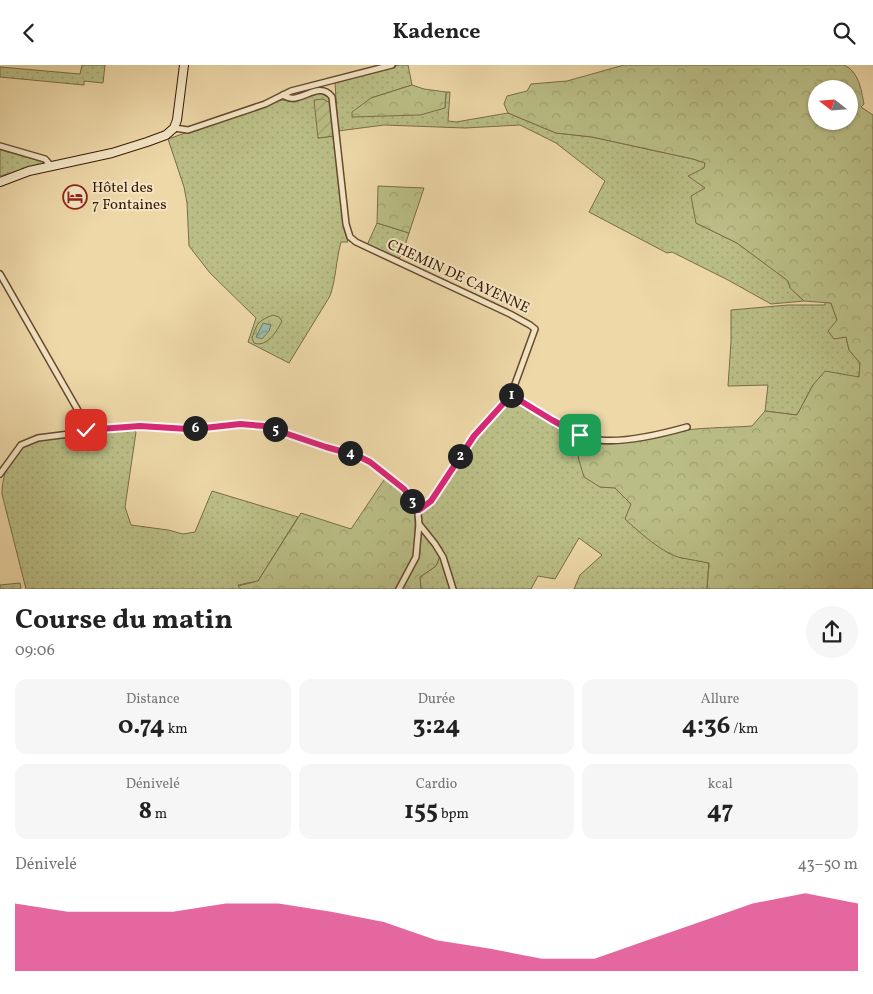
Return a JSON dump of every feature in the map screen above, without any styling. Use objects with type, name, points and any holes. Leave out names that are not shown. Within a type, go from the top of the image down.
[{"type":"street","points":[[0,182],[51,165],[125,150],[166,135],[174,128],[177,120],[184,65]]},
{"type":"street","points":[[174,128],[188,130],[265,104],[291,91],[392,65]]},
{"type":"street","name":"CHEMIN DE CAYENNE","points":[[283,95],[295,98],[306,93],[322,90],[329,93],[332,97],[346,224],[350,237],[356,243],[510,314],[535,329],[511,395],[474,436],[431,501],[419,510]]},
{"type":"street","points":[[0,147],[45,159],[51,165]]},
{"type":"street","points":[[0,274],[84,421],[86,430]]},
{"type":"street","points":[[511,395],[570,430],[580,435],[600,440],[628,439],[670,432],[687,427]]},
{"type":"street","points":[[0,474],[16,451],[27,442],[38,438],[86,430],[140,426],[188,429],[240,424],[264,426],[358,456],[370,462],[404,489],[419,510],[419,524],[416,557],[399,589]]},
{"type":"street","points":[[419,524],[439,549],[447,567],[453,589]]},
{"type":"green space","points":[[82,65],[105,65],[103,83],[84,81],[84,85],[0,77],[0,67],[80,74]]},
{"type":"green space","points":[[399,65],[408,65],[412,85],[371,98],[445,108],[446,92],[450,92],[448,121],[456,122],[508,113],[556,133],[592,137],[705,163],[705,188],[696,223],[737,243],[789,281],[790,288],[804,301],[771,304],[728,280],[672,252],[667,253],[589,212],[605,181],[556,143],[520,125],[465,128],[384,125],[338,131],[335,83]]},
{"type":"green space","points":[[624,65],[844,65],[856,76],[857,80],[808,80],[808,130],[858,130],[858,82],[864,104],[861,107],[873,115],[873,589],[707,589],[709,563],[675,556],[659,548],[625,519],[631,504],[615,488],[600,487],[584,477],[578,457],[584,450],[598,451],[601,444],[628,442],[683,430],[752,426],[765,411],[797,415],[813,385],[825,371],[859,377],[860,363],[849,350],[846,337],[834,339],[828,331],[837,320],[831,303],[804,301],[790,288],[788,281],[737,243],[696,223],[691,196],[705,188],[688,176],[704,168],[705,163],[592,137],[556,133],[508,113],[504,104],[507,96],[527,91],[531,84],[567,81]]},
{"type":"green space","points":[[412,85],[446,92],[445,108],[420,115],[352,117],[352,112],[371,98]]},
{"type":"green space","points":[[320,93],[330,98],[332,104],[318,138],[334,136],[344,229],[348,242],[341,242],[330,296],[289,363],[248,342],[256,318],[210,273],[189,246],[187,203],[184,187],[168,139],[277,101],[295,102],[308,95]]},
{"type":"green space","points":[[323,99],[332,104],[334,136],[318,138],[314,100]]},
{"type":"green space","points":[[0,149],[43,162],[43,164],[0,176]]},
{"type":"green space","points":[[378,186],[424,188],[409,233],[377,223]]},
{"type":"green space","points":[[377,223],[409,233],[402,255],[399,258],[367,245]]},
{"type":"green space","points":[[825,302],[831,303],[846,337],[849,350],[860,363],[859,377],[813,385],[797,415],[765,411],[768,385],[728,386],[731,310],[788,305],[825,305]]},
{"type":"green space","points":[[273,315],[279,317],[282,321],[271,338],[263,343],[254,343],[252,338],[257,326],[261,321]]},
{"type":"green space","points":[[515,401],[573,434],[601,444],[598,451],[600,487],[615,487],[681,558],[709,563],[707,589],[574,589],[580,575],[602,555],[579,538],[555,579],[538,576],[531,589],[456,589],[441,547],[421,522],[421,515],[477,437],[506,404]]},
{"type":"green space","points":[[132,429],[136,432],[125,507],[131,525],[183,534],[195,532],[212,491],[298,517],[258,581],[238,585],[241,589],[26,589],[2,494],[3,480],[11,461],[19,450],[25,446],[46,438],[76,433]]},
{"type":"green space","points":[[386,477],[405,494],[415,508],[413,556],[397,589],[241,589],[238,586],[258,581],[301,513],[351,529]]},
{"type":"green space","points":[[421,532],[440,556],[436,566],[420,577],[421,589],[401,589],[412,569]]},
{"type":"green space","points":[[440,556],[451,589],[421,589],[420,577],[436,566]]},
{"type":"green space","points":[[20,583],[21,589],[0,589],[0,585]]},
{"type":"water","points":[[263,323],[271,325],[269,331],[262,339],[256,337]]},
{"type":"place","name":"Hôtel des 7 Fontaines","points":[[75,197]]},
{"type":"route","points":[[86,430],[140,426],[188,429],[240,424],[264,426],[364,458],[404,489],[419,510],[431,501],[474,436],[511,395],[580,435]]}]
